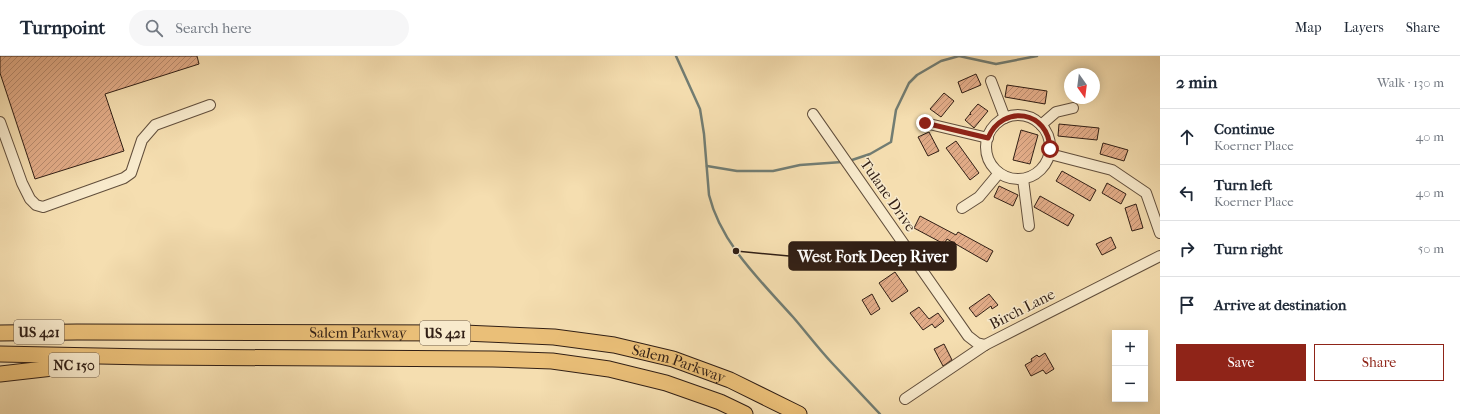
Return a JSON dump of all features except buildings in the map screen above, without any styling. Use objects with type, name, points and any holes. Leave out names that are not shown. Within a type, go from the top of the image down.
[{"type":"highway","name":"NC 150","points":[[0,322],[77,332]]},
{"type":"highway","name":"Salem Parkway","points":[[0,333],[493,334],[577,339],[614,344],[680,361],[758,392],[798,414]]},
{"type":"highway","name":"Salem Parkway","points":[[0,354],[148,357],[486,358],[552,361],[609,369],[666,383],[713,400],[745,414]]},
{"type":"highway","name":"NC 150","points":[[0,374],[148,357]]},
{"type":"street","points":[[991,81],[1005,118]]},
{"type":"street","points":[[0,122],[22,183],[30,200],[43,207],[124,178],[131,173],[142,140],[155,125],[210,105]]},
{"type":"street","points":[[1042,125],[1056,112],[1073,108]]},
{"type":"street","name":"Tulane Drive","points":[[813,114],[968,336],[977,343],[985,345]]},
{"type":"street","points":[[1011,116],[1024,116],[1042,125],[1049,138],[1050,154],[1040,170],[1024,179],[1010,178],[999,173],[994,168],[986,150],[988,138],[994,126],[1005,118],[1011,116]]},
{"type":"street","points":[[925,123],[988,138]]},
{"type":"street","points":[[1050,154],[1112,170],[1146,193],[1160,233]]},
{"type":"street","points":[[962,208],[979,197],[999,173]]},
{"type":"street","points":[[1024,179],[1029,226]]},
{"type":"street","name":"Birch Lane","points":[[905,399],[985,345],[1160,256]]},
{"type":"waterway","points":[[676,56],[700,109],[704,134],[709,195],[715,213],[732,246],[827,357],[880,414]]},
{"type":"waterway","points":[[849,161],[870,154],[891,142],[896,110],[909,83],[917,75],[941,61],[959,56],[996,64],[1037,56]]},
{"type":"waterway","points":[[707,166],[737,171],[773,171],[800,165],[842,162]]},
{"type":"place","name":"West Fork Deep River","points":[[736,251]]},
{"type":"route","points":[[925,123],[988,138],[994,126],[1005,118],[1018,115],[1024,116],[1042,125],[1049,138],[1050,149]]}]
